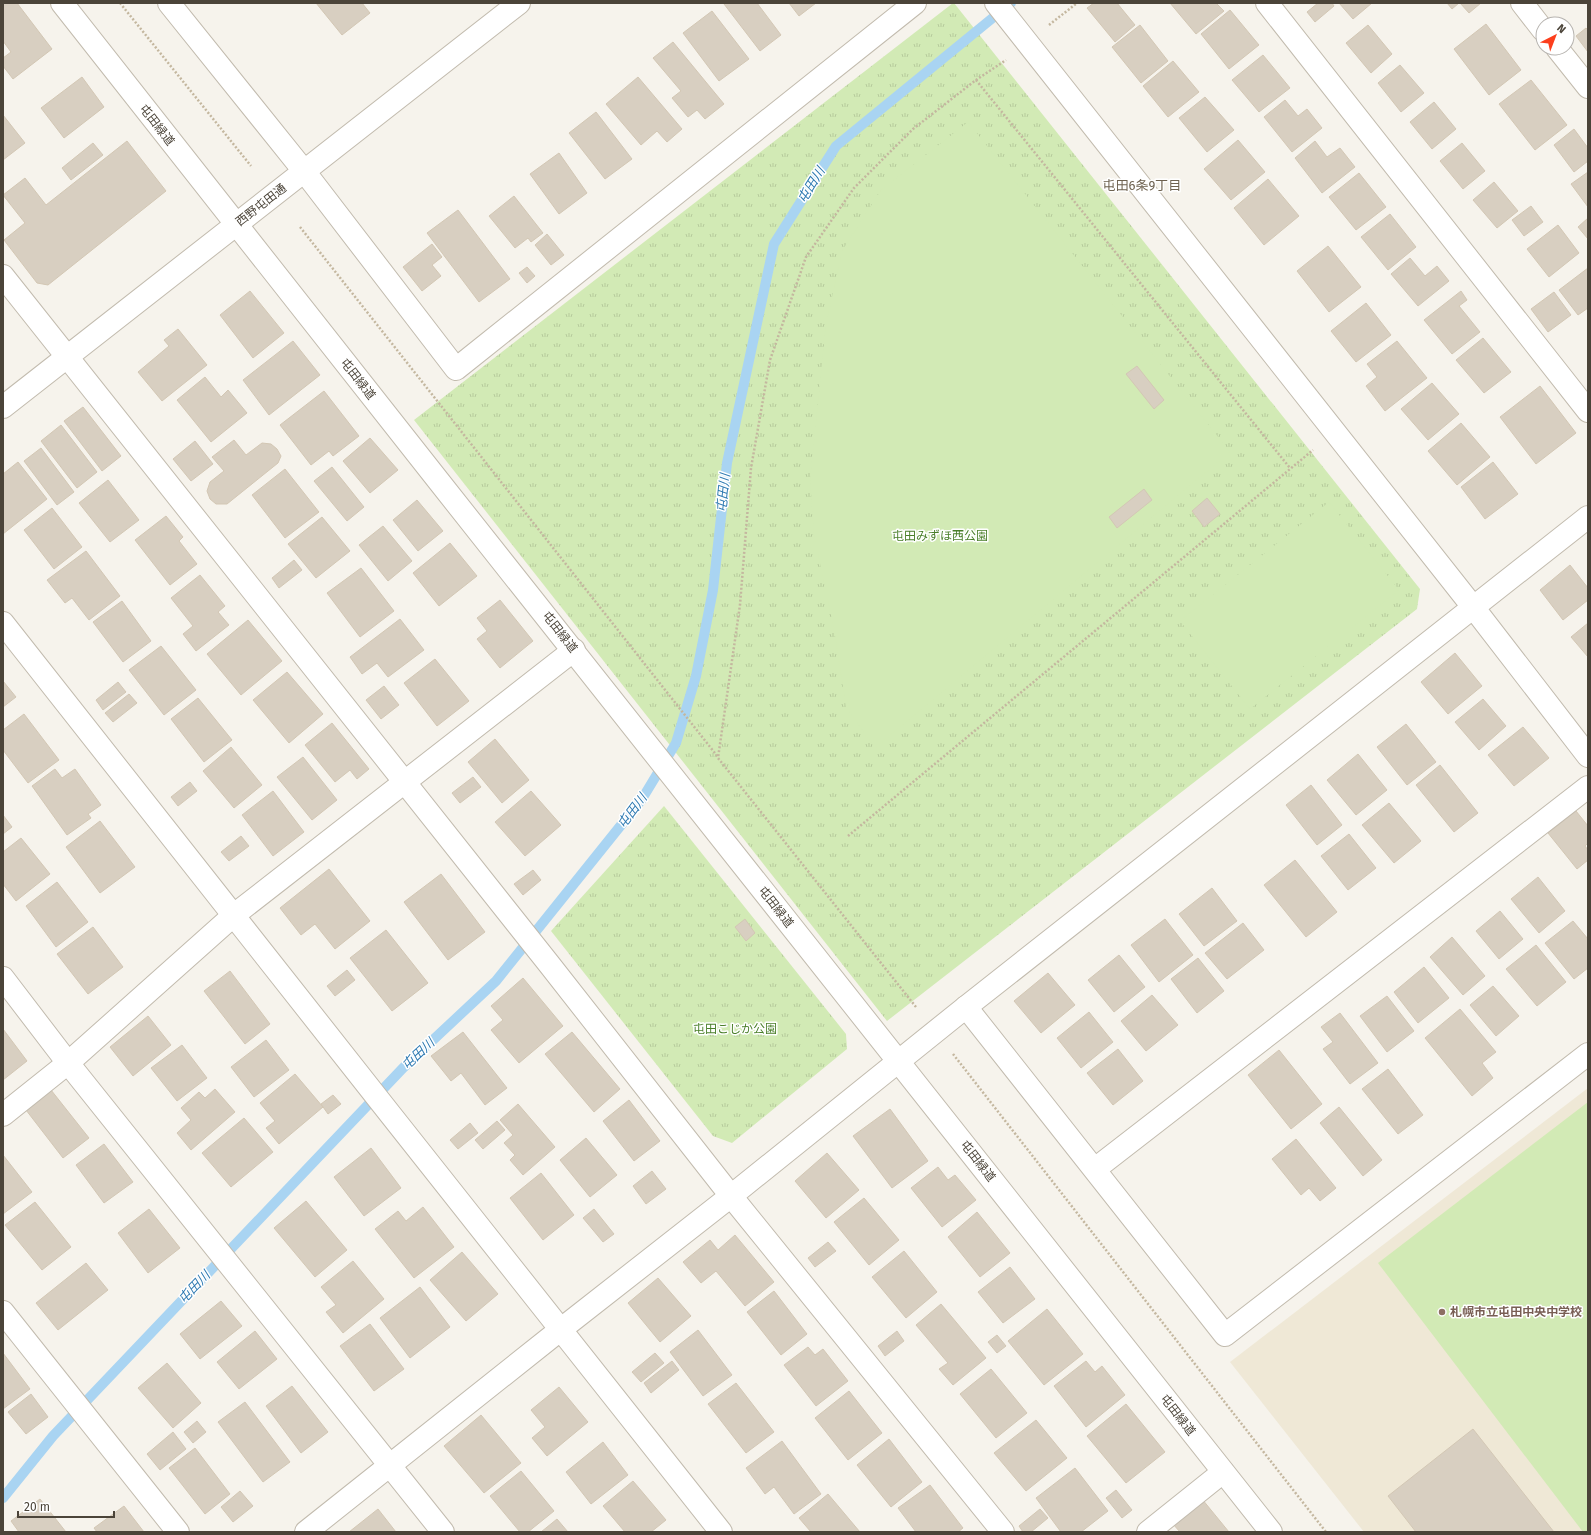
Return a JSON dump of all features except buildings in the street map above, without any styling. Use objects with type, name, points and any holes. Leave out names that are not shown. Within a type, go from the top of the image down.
[{"type":"street","name":"屯田緑道","points":[[62,3],[236,225],[656,753],[1271,1532]]},
{"type":"street","points":[[169,3],[304,171],[456,369],[915,3]]},
{"type":"street","name":"西野屯田通","points":[[3,406],[519,3]]},
{"type":"street","points":[[996,3],[1473,607],[1588,756]]},
{"type":"street","points":[[1267,3],[1588,411]]},
{"type":"street","points":[[1522,3],[1535,20]]},
{"type":"street","points":[[1563,56],[1588,87]]},
{"type":"street","points":[[3,276],[520,927],[731,1196],[1003,1532]]},
{"type":"street","points":[[306,1532],[731,1196],[966,1007],[1588,517]]},
{"type":"street","points":[[3,623],[721,1532]]},
{"type":"street","points":[[3,1115],[68,1063],[234,915],[574,650]]},
{"type":"street","points":[[1095,1169],[1588,787]]},
{"type":"street","points":[[3,978],[68,1063],[443,1532]]},
{"type":"street","points":[[966,1007],[1225,1335],[1588,1054]]},
{"type":"street","points":[[3,1312],[178,1532]]},
{"type":"street","points":[[1148,1532],[1223,1472]]},
{"type":"path","points":[[120,3],[251,166]]},
{"type":"path","points":[[1047,27],[1077,3]]},
{"type":"path","points":[[718,758],[740,605],[751,468],[770,360],[806,257],[854,188],[913,129],[976,80],[1009,57]]},
{"type":"path","points":[[976,80],[1290,468]]},
{"type":"path","points":[[300,227],[916,1007]]},
{"type":"path","points":[[848,836],[1318,446]]},
{"type":"path","points":[[951,1052],[1326,1532]]},
{"type":"shaded area","name":"札幌市立屯田中央中学校","points":[[1588,1088],[1588,1532],[1364,1532],[1230,1362]]},
{"type":"green space","name":"屯田みずほ西公園","points":[[953,3],[1420,589],[1417,609],[887,1021],[414,420]]},
{"type":"green space","points":[[968,122],[1230,452],[875,748],[846,707],[834,629],[814,535],[810,479],[826,325],[842,251],[881,190]]},
{"type":"green space","points":[[1329,502],[1399,590],[1250,709],[1180,621]]},
{"type":"green space","name":"屯田こじか公園","points":[[664,806],[846,1034],[847,1049],[732,1143],[713,1136],[551,931]]},
{"type":"green space","points":[[1588,1102],[1588,1532],[1583,1532],[1378,1263]]},
{"type":"waterway","name":"屯田川","points":[[3,1498],[53,1436],[403,1068],[496,981],[642,799],[676,743],[696,676],[713,590],[727,463],[774,244],[836,146],[1011,3]]},
{"type":"place","name":"札幌市立屯田中央中学校","points":[[1442,1312]]},
{"type":"district","name":"屯田6条9丁目","points":[[1142,185]]}]
